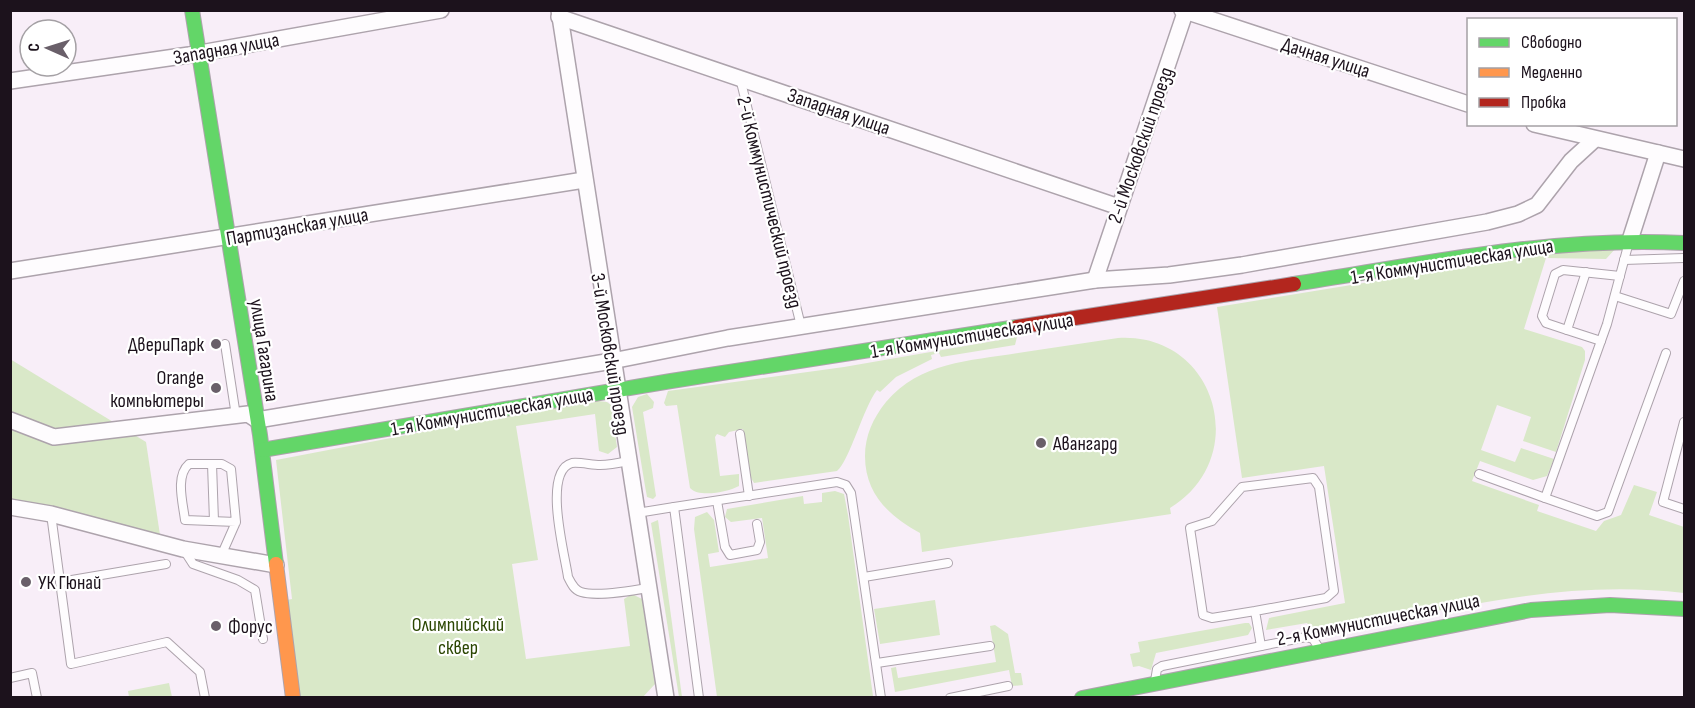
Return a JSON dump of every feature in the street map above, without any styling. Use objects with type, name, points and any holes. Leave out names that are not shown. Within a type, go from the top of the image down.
[{"type":"street","name":"улица Гагарина","points":[[192,10],[262,450],[293,698]]},
{"type":"street","name":"Западная улица","points":[[10,81],[198,54],[441,10]]},
{"type":"street","name":"Дачная улица","points":[[1185,11],[1467,104]]},
{"type":"street","name":"2-й Московский проезд","points":[[1095,280],[1185,11]]},
{"type":"street","name":"Западная улица","points":[[559,14],[1119,207]]},
{"type":"street","name":"3-й Московский проезд","points":[[559,14],[666,698]]},
{"type":"street","points":[[1542,126],[1684,159]]},
{"type":"street","points":[[10,420],[54,437],[248,414],[257,420],[612,361],[707,341],[801,326],[1095,280],[1169,275],[1242,265],[1413,236],[1518,214],[1541,202],[1572,161],[1595,140]]},
{"type":"street","points":[[1630,240],[1658,153]]},
{"type":"street","name":"Партизанская улица","points":[[10,271],[584,180]]},
{"type":"street","name":"1-я Коммунистическая улица","points":[[262,450],[617,390],[1533,247],[1583,241],[1630,240],[1684,243]]},
{"type":"street","points":[[10,507],[51,514],[183,549],[276,565]]},
{"type":"street","name":"2-я Коммунистическая улица","points":[[1082,698],[1325,654],[1543,608],[1624,605],[1684,609]]},
{"type":"lane","name":"2-й Коммунистический проезд","points":[[739,77],[801,326]]},
{"type":"lane","points":[[1545,498],[1601,341],[1630,240]]},
{"type":"lane","points":[[1624,260],[1684,258]]},
{"type":"lane","points":[[1601,341],[1542,319],[1554,277],[1563,270],[1620,276]]},
{"type":"lane","points":[[1567,330],[1586,272]]},
{"type":"lane","points":[[1615,296],[1671,314],[1684,280]]},
{"type":"lane","points":[[225,344],[236,416]]},
{"type":"lane","points":[[1479,474],[1596,516],[1608,512],[1666,353]]},
{"type":"lane","points":[[1684,422],[1663,502],[1684,509]]},
{"type":"lane","points":[[740,434],[749,496]]},
{"type":"lane","points":[[628,461],[603,465],[571,464],[563,470],[556,482],[568,577],[574,588],[581,592],[624,592],[648,588]]},
{"type":"lane","points":[[221,556],[236,522],[231,469],[222,464],[189,464],[184,468],[181,479],[185,520],[236,522]]},
{"type":"lane","points":[[212,464],[214,521]]},
{"type":"lane","points":[[1313,478],[1319,487],[1334,591],[1326,598],[1255,611],[1212,618],[1204,617],[1190,528],[1212,521],[1242,487],[1313,478]]},
{"type":"lane","points":[[636,513],[837,482],[844,483],[851,493],[882,698]]},
{"type":"lane","points":[[717,501],[724,548],[730,555],[757,550],[760,542],[757,524]]},
{"type":"lane","points":[[674,507],[699,698]]},
{"type":"lane","points":[[51,514],[71,664],[167,642],[200,672],[205,698]]},
{"type":"lane","points":[[183,549],[193,564],[238,580],[255,590],[263,639]]},
{"type":"lane","points":[[864,577],[948,563]]},
{"type":"lane","points":[[60,582],[166,564]]},
{"type":"lane","points":[[1255,611],[1262,646]]},
{"type":"lane","points":[[1155,683],[1161,666],[1308,637],[1325,654]]},
{"type":"lane","points":[[877,663],[990,646]]},
{"type":"lane","points":[[1185,688],[1325,654]]},
{"type":"lane","points":[[10,678],[32,673],[37,698]]},
{"type":"lane","points":[[950,698],[1008,686]]},
{"type":"lane","points":[[990,690],[997,698]]},
{"type":"green space","points":[[1616,248],[1606,259],[1546,258],[1524,329],[1582,347],[1585,351],[1585,360],[1556,452],[1523,441],[1531,417],[1497,405],[1481,450],[1515,462],[1521,448],[1554,459],[1547,476],[1533,480],[1480,461],[1472,481],[1539,505],[1537,511],[1596,531],[1604,521],[1621,515],[1634,485],[1657,492],[1649,515],[1684,527],[1684,593],[1591,590],[1456,607],[1320,633],[1314,632],[1307,623],[1266,630],[1269,618],[1345,603],[1324,466],[1242,478],[1217,307],[1541,254]]},
{"type":"green space","points":[[1017,337],[1015,345],[941,357],[939,353],[931,355],[932,359],[896,377],[880,392],[877,390],[842,466],[837,471],[754,483],[751,478],[743,429],[729,432],[725,437],[717,434],[715,437],[720,476],[739,474],[739,486],[721,492],[707,493],[700,493],[690,488],[677,405],[666,406],[664,403],[668,391],[844,367]]},
{"type":"green space","name":"Авангард","points":[[1118,338],[1152,341],[1179,355],[1199,376],[1212,402],[1216,430],[1211,459],[1196,486],[1170,508],[1171,514],[922,552],[920,533],[898,519],[881,502],[874,493],[866,470],[865,449],[868,434],[877,414],[886,402],[914,379],[930,371],[964,361]]},
{"type":"green space","points":[[10,359],[146,442],[160,535],[11,502]]},
{"type":"green space","points":[[647,394],[654,402],[653,408],[643,412],[656,496],[653,499],[647,497],[632,407],[638,397]]},
{"type":"green space","name":"Олимпийский сквер","points":[[589,400],[607,402],[611,405],[617,447],[608,454],[599,451],[595,414],[516,426],[538,560],[512,564],[526,659],[630,646],[624,599],[632,594],[642,599],[655,684],[642,698],[298,697],[281,601],[292,599],[276,460]]},
{"type":"green space","points":[[835,491],[844,494],[848,515],[873,696],[717,697],[694,529],[695,517],[707,512],[714,520],[719,552],[708,554],[710,567],[768,558],[762,518],[731,522],[725,517],[727,509],[803,496],[804,504],[822,502],[822,493]]},
{"type":"green space","points":[[658,520],[682,697],[679,697],[651,523]]},
{"type":"green space","points":[[935,600],[940,635],[880,644],[874,609]]},
{"type":"green space","points":[[1249,623],[1252,628],[1248,635],[1156,653],[1151,670],[1139,666],[1133,667],[1130,654],[1140,652],[1138,642]]},
{"type":"green space","points":[[995,625],[1008,634],[1015,673],[1021,673],[1023,685],[1012,686],[1009,670],[895,692],[891,668],[896,667],[898,678],[996,662],[990,626]]},
{"type":"green space","points":[[169,683],[172,697],[129,697],[128,691]]},
{"type":"traffic: fast","points":[[192,10],[260,435],[276,564]]},
{"type":"traffic: fast","points":[[1294,284],[1488,253],[1586,244],[1684,243]]},
{"type":"traffic: fast","points":[[262,450],[671,381],[1017,327]]},
{"type":"traffic: fast","points":[[1082,698],[1531,610],[1610,605],[1684,609]]},
{"type":"traffic: slow","points":[[276,564],[293,698]]},
{"type":"traffic: jam","points":[[1017,327],[1294,284]]},
{"type":"place","name":"ДвериПарк","points":[[216,344]]},
{"type":"place","name":"Orange компьютеры","points":[[216,388]]},
{"type":"place","name":"Авангард","points":[[1041,443]]},
{"type":"place","name":"УК Гюнай","points":[[26,582]]},
{"type":"place","name":"Форус","points":[[216,626]]}]
